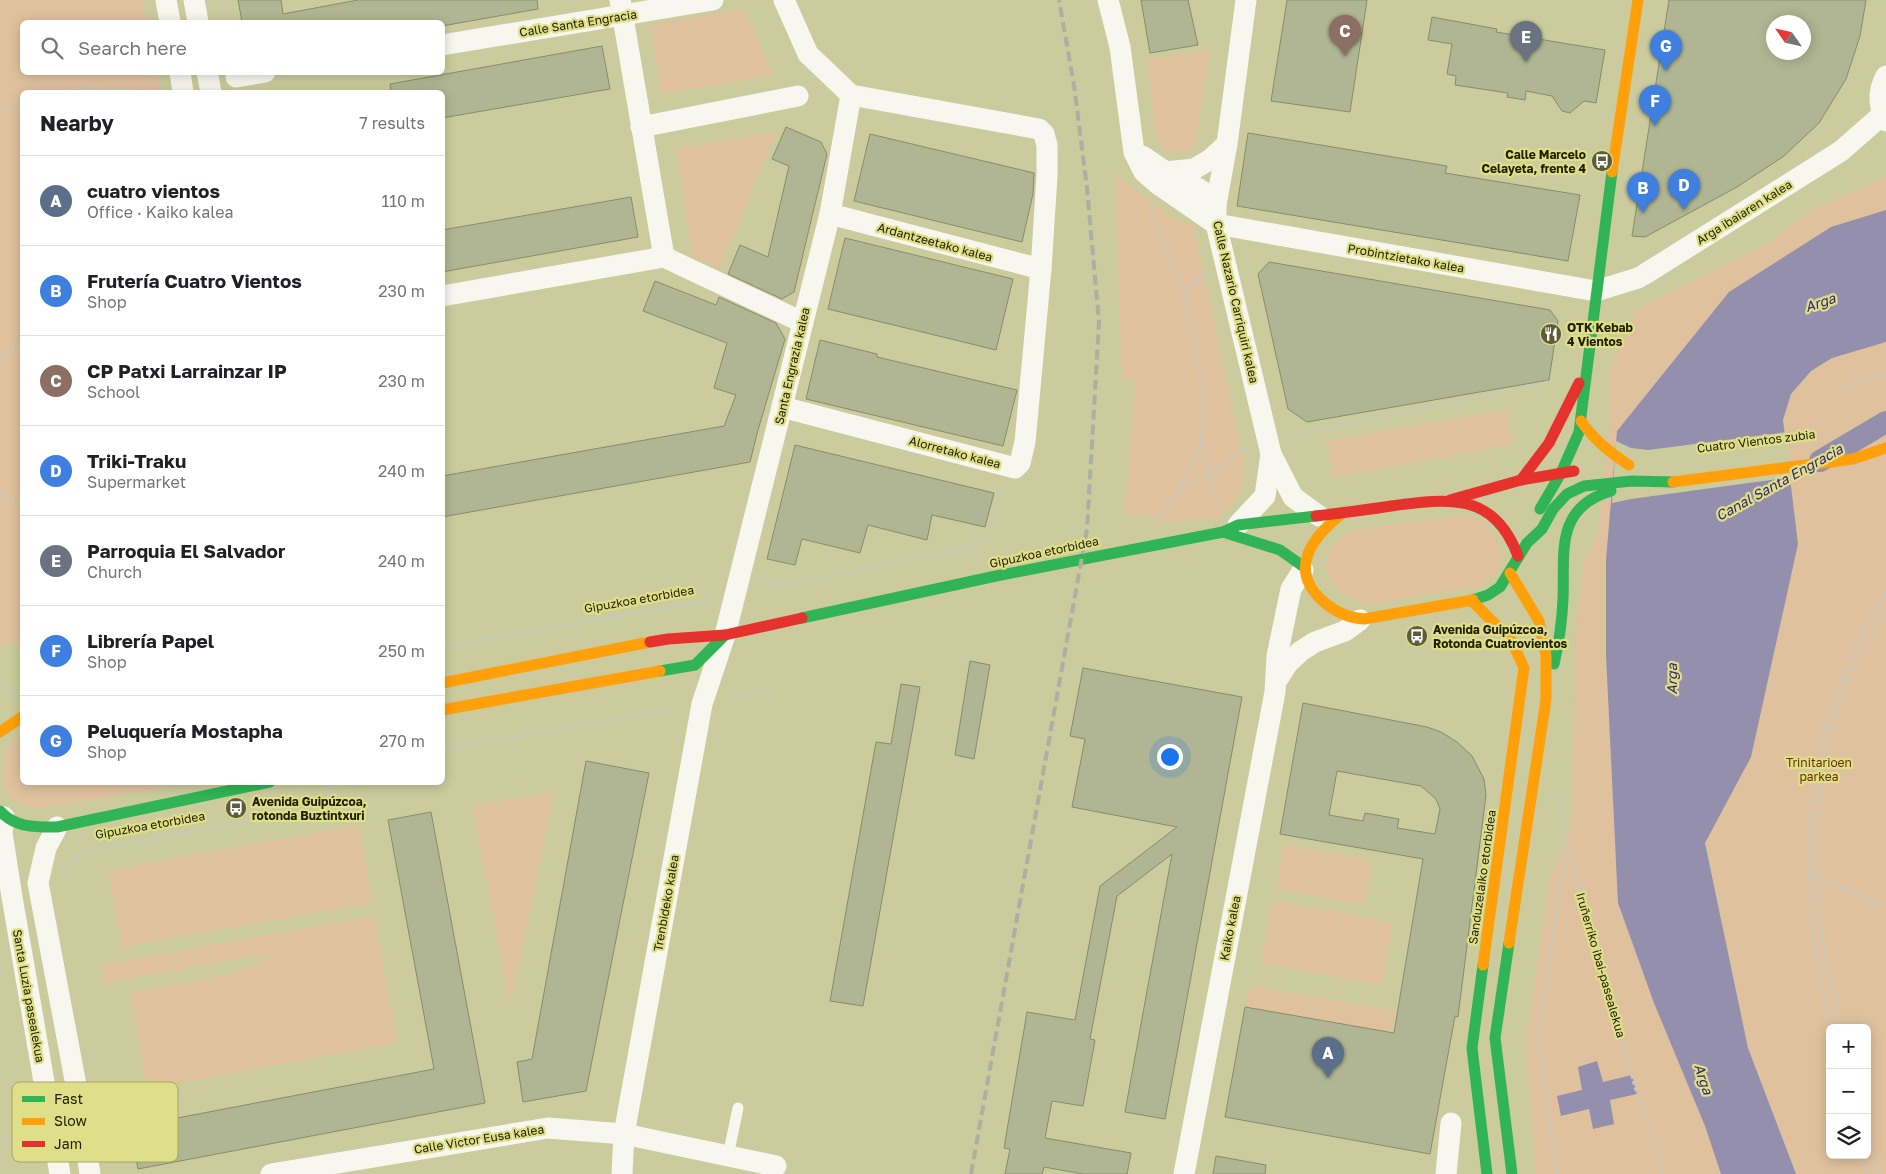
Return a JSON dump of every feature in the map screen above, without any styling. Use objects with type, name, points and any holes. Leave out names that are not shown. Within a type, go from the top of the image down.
[{"type":"main road","points":[[1527,542],[1534,518],[1561,473],[1580,432],[1607,202],[1638,0]]},
{"type":"main road","points":[[1521,480],[1549,443],[1586,369]]},
{"type":"main road","points":[[1581,421],[1597,442],[1614,456],[1634,465],[1609,467]]},
{"type":"main road","points":[[1867,443],[1886,444]]},
{"type":"main road","points":[[1344,512],[1328,523],[1318,535],[1309,551],[1304,568],[1306,579],[1312,590],[1323,602],[1339,612],[1360,620],[1472,601],[1488,595],[1500,586],[1510,573],[1527,542],[1542,529],[1553,510],[1567,494],[1584,486],[1632,481],[1669,482],[1853,459],[1886,448]]},
{"type":"main road","points":[[1450,500],[1521,480],[1585,470]]},
{"type":"main road","points":[[1512,1174],[1495,1038],[1546,700],[1557,653],[1563,606],[1564,541],[1570,522],[1579,509],[1603,492],[1621,489],[1632,481]]},
{"type":"main road","points":[[1450,500],[1474,506],[1488,513],[1504,526],[1518,556]]},
{"type":"main road","name":"Gipuzkoa etorbidea","points":[[445,682],[668,639],[725,635],[1119,551],[1227,525],[1450,500]]},
{"type":"main road","name":"Gipuzkoa etorbidea","points":[[1227,525],[1280,550],[1304,568]]},
{"type":"main road","points":[[1510,573],[1539,621],[1546,655],[1546,700]]},
{"type":"main road","name":"Sanduzelaiko etorbidea","points":[[1472,601],[1511,640],[1524,668],[1472,1048],[1487,1174]]},
{"type":"main road","points":[[445,709],[695,665],[725,635]]},
{"type":"main road","points":[[0,730],[20,718]]},
{"type":"main road","points":[[2,814],[24,826],[57,827],[256,785]]},
{"type":"street","points":[[166,0],[170,20]]},
{"type":"street","points":[[194,0],[198,20]]},
{"type":"street","name":"Calle Santa Engracia","points":[[445,44],[621,8],[714,0]]},
{"type":"street","points":[[784,0],[808,54],[851,95],[1039,129],[1044,134],[1047,145],[1047,176],[1041,269]]},
{"type":"street","points":[[1108,0],[1120,47],[1134,152],[1144,172],[1158,184],[1216,214]]},
{"type":"street","name":"Calle Nazario Carriquiri kalea","points":[[1246,0],[1216,214],[1271,454],[1293,497],[1319,516]]},
{"type":"street","points":[[621,8],[664,257]]},
{"type":"street","points":[[180,75],[183,90]]},
{"type":"street","points":[[208,75],[211,90]]},
{"type":"street","points":[[236,77],[248,75]]},
{"type":"street","points":[[1884,118],[1879,102],[1880,89],[1886,76]]},
{"type":"street","name":"Santa Engrazia kalea","points":[[725,635],[830,214],[851,95]]},
{"type":"street","points":[[642,127],[798,96]]},
{"type":"street","name":"Arga ibaiaren kalea","points":[[1596,291],[1645,274],[1841,151],[1884,118]]},
{"type":"street","points":[[1166,172],[1194,169],[1211,159],[1227,144]]},
{"type":"street","points":[[1134,152],[1211,197],[1216,214]]},
{"type":"street","name":"Ardantzeetako kalea","points":[[830,214],[1041,269]]},
{"type":"street","name":"Probintzietako kalea","points":[[1216,214],[1596,291]]},
{"type":"street","points":[[445,295],[664,257],[802,322]]},
{"type":"street","name":"Alorretako kalea","points":[[782,407],[1015,468],[1020,463],[1025,442],[1041,269]]},
{"type":"street","name":"Calle Nazario Carriquiri kalea","points":[[1227,525],[1265,496],[1271,454]]},
{"type":"street","name":"Kaiko kalea","points":[[1184,1174],[1276,682],[1277,656],[1291,589],[1304,568]]},
{"type":"street","name":"Kaiko kalea","points":[[1276,682],[1288,663],[1301,651],[1315,642],[1345,631],[1360,620]]},
{"type":"street","name":"Trenbideko kalea","points":[[622,1174],[624,1134],[702,704],[725,635]]},
{"type":"street","name":"Santa Luzia pasealekua","points":[[2,814],[2,834],[44,1082]]},
{"type":"street","points":[[57,827],[46,848],[38,883],[75,1082]]},
{"type":"street","points":[[1446,1174],[1451,1123]]},
{"type":"street","name":"Calle Victor Eusa kalea","points":[[271,1174],[548,1128],[624,1134],[776,1166]]},
{"type":"lane","points":[[728,1156],[738,1108]]},
{"type":"path","points":[[222,0],[226,20]]},
{"type":"path","points":[[76,90],[90,88],[124,90]]},
{"type":"path","points":[[0,111],[20,103]]},
{"type":"path","points":[[1146,198],[1186,301]]},
{"type":"path","points":[[1156,522],[1192,466],[1201,439],[1203,400],[1200,370],[1185,312],[1191,283],[1199,276],[1210,272]]},
{"type":"path","points":[[0,357],[20,346]]},
{"type":"path","points":[[1834,394],[1850,385],[1886,374]]},
{"type":"path","points":[[1290,436],[1558,380]]},
{"type":"path","points":[[1201,439],[1209,472],[1227,525]]},
{"type":"path","points":[[1176,492],[1248,447]]},
{"type":"path","points":[[744,559],[755,563],[761,575],[783,586],[961,549],[986,541],[1004,465]]},
{"type":"path","points":[[0,494],[20,507]]},
{"type":"path","name":"Gipuzkoa etorbidea","points":[[961,549],[978,556]]},
{"type":"path","name":"Gipuzkoa etorbidea","points":[[445,646],[713,600],[715,591]]},
{"type":"path","points":[[1830,1024],[1813,932],[1808,874],[1812,800],[1821,741],[1844,670],[1859,638],[1886,592]]},
{"type":"path","points":[[1840,1024],[1827,964],[1817,877],[1822,777],[1839,703],[1854,664],[1886,607]]},
{"type":"path","points":[[0,686],[14,690],[20,688]]},
{"type":"path","points":[[445,749],[774,691]]},
{"type":"path","name":"Gipuzkoa etorbidea","points":[[62,873],[82,852],[302,811],[322,801],[334,791],[337,785]]},
{"type":"path","name":"Iruñerriko ibai-pasealekua","points":[[1558,788],[1566,842],[1637,1094],[1664,1174]]},
{"type":"path","points":[[1557,1174],[1538,1038],[1566,842]]},
{"type":"path","points":[[1808,874],[1886,906]]},
{"type":"path","points":[[1871,1150],[1878,1174]]},
{"type":"path","points":[[1864,1159],[1868,1174]]},
{"type":"green space","points":[[0,0],[143,0],[147,20],[20,20],[20,75],[156,75],[160,90],[20,90],[20,642],[0,646]]},
{"type":"green space","points":[[743,9],[774,75],[662,94],[650,25]]},
{"type":"green space","points":[[1210,49],[1195,144],[1189,152],[1170,152],[1163,148],[1156,139],[1147,60]]},
{"type":"green space","points":[[776,132],[720,268],[693,257],[676,149]]},
{"type":"green space","points":[[1116,175],[1170,217],[1193,225],[1244,464],[1244,482],[1240,494],[1219,518],[1156,522],[1150,515],[1125,516],[1135,381],[1122,379]]},
{"type":"green space","points":[[1886,177],[1886,210],[1831,227],[1617,431],[1606,560],[1618,903],[1654,1003],[1705,1126],[1721,1174],[1536,1174],[1526,1042],[1550,876],[1566,841],[1573,810],[1576,629],[1584,563],[1599,529],[1609,425],[1609,372],[1636,310],[1767,244],[1812,210]]},
{"type":"green space","name":"Trinitarioen parkea","points":[[1886,342],[1886,1174],[1796,1174],[1748,1048],[1705,843],[1751,757],[1791,478],[1783,420],[1791,394],[1811,371],[1832,358]]},
{"type":"green space","points":[[1507,410],[1513,445],[1334,477],[1326,441]]},
{"type":"green space","points":[[1467,515],[1484,521],[1503,551],[1498,571],[1482,586],[1370,605],[1356,601],[1339,591],[1329,579],[1326,570],[1329,553],[1340,538],[1348,533],[1357,530]]},
{"type":"green space","points":[[20,736],[20,785],[179,785],[49,807],[26,805],[11,797],[7,793],[5,786],[4,760],[10,745]]},
{"type":"green space","points":[[554,793],[510,1004],[472,806]]},
{"type":"green space","points":[[358,825],[372,903],[122,947],[108,871]]},
{"type":"green space","points":[[1284,844],[1372,861],[1364,905],[1276,889]]},
{"type":"green space","points":[[1273,900],[1393,922],[1381,985],[1261,963]]},
{"type":"green space","points":[[374,916],[397,1043],[178,1083],[146,1082],[130,993],[232,974],[233,971],[250,968],[249,965],[259,963],[259,959],[269,957],[267,954],[105,983],[102,965]]},
{"type":"green space","points":[[1251,986],[1453,1021],[1450,1043],[1245,1007]]},
{"type":"water","name":"Arga","points":[[1886,210],[1886,342],[1832,358],[1811,371],[1791,394],[1783,420],[1798,544],[1751,757],[1705,843],[1748,1048],[1796,1174],[1721,1174],[1705,1126],[1654,1003],[1618,903],[1606,655],[1606,560],[1617,431],[1729,292],[1831,227]]},
{"type":"water","points":[[1597,1061],[1603,1082],[1632,1075],[1637,1094],[1610,1100],[1614,1124],[1593,1129],[1589,1109],[1561,1116],[1557,1096],[1582,1090],[1578,1067]]},
{"type":"pier","points":[[1787,432],[1793,477],[1612,503],[1616,441],[1631,448],[1648,450]]},
{"type":"building","points":[[238,0],[281,0],[283,14],[358,0],[537,0],[538,9],[445,25],[445,20],[242,20]]},
{"type":"building","points":[[1141,0],[1188,0],[1198,45],[1150,53]]},
{"type":"building","points":[[1287,0],[1367,0],[1350,112],[1271,101]]},
{"type":"building","points":[[1669,0],[1866,0],[1860,36],[1846,79],[1819,123],[1784,156],[1737,187],[1645,237],[1632,236]]},
{"type":"building","points":[[1432,17],[1497,29],[1496,32],[1605,50],[1596,103],[1584,101],[1570,113],[1562,111],[1552,96],[1526,91],[1525,100],[1507,97],[1508,93],[1455,85],[1456,76],[1447,74],[1452,44],[1428,40]]},
{"type":"building","points":[[602,46],[610,89],[445,117],[445,90],[391,90],[390,84]]},
{"type":"building","points":[[786,127],[821,142],[827,154],[794,292],[782,299],[728,274],[740,245],[768,257],[789,166],[772,159]]},
{"type":"building","points":[[1248,133],[1447,166],[1445,173],[1580,195],[1568,261],[1237,206]]},
{"type":"building","points":[[870,134],[1034,173],[1033,194],[1022,242],[854,201]]},
{"type":"building","points":[[631,197],[638,237],[445,271],[445,229]]},
{"type":"building","points":[[845,238],[1013,279],[996,350],[828,309]]},
{"type":"building","points":[[1269,262],[1550,310],[1558,321],[1549,380],[1307,422],[1288,409],[1258,274]]},
{"type":"building","points":[[655,281],[716,305],[719,297],[776,323],[785,339],[750,462],[445,516],[445,475],[724,426],[736,395],[714,388],[727,343],[643,311]]},
{"type":"building","points":[[820,340],[877,354],[877,357],[1017,390],[1003,446],[806,399]]},
{"type":"building","points":[[795,445],[994,493],[985,527],[932,515],[927,540],[868,525],[860,553],[802,539],[795,565],[767,559]]},
{"type":"building","points":[[970,661],[990,665],[974,759],[955,755]]},
{"type":"building","points":[[1083,668],[1242,697],[1165,1119],[1125,1112],[1172,854],[1117,896],[1090,1039],[1095,1040],[1083,1106],[1052,1101],[1045,1138],[1131,1153],[1127,1174],[1083,1174],[1044,1167],[1042,1174],[1005,1174],[1010,1149],[1004,1148],[1027,1012],[1075,1020],[1100,886],[1177,827],[1072,807],[1085,739],[1070,736]]},
{"type":"building","points":[[901,684],[920,687],[863,1006],[830,1001],[876,742],[891,744]]},
{"type":"building","points":[[1303,703],[1427,727],[1441,732],[1457,742],[1472,756],[1484,779],[1486,795],[1458,1017],[1455,1016],[1430,1154],[1225,1117],[1245,1007],[1394,1033],[1423,859],[1280,834]],"holes":[[[1337,771],[1421,786],[1436,799],[1440,809],[1435,834],[1397,828],[1399,819],[1365,813],[1363,821],[1329,815]]]},
{"type":"building","points":[[586,761],[649,773],[586,1091],[523,1102],[517,1062],[532,1059]]},
{"type":"building","points":[[431,812],[485,1103],[178,1161],[178,1118],[434,1069],[388,820]]},
{"type":"building","points":[[1216,1156],[1266,1165],[1265,1174],[1213,1174]]},
{"type":"building","points":[[137,1162],[175,1162],[138,1169]]},
{"type":"waterway","name":"Canal Santa Engracia","points":[[1820,461],[1886,422]]},
{"type":"railway","points":[[971,1174],[1087,529],[1099,322],[1087,188],[1074,85],[1059,0]]},
{"type":"traffic: fast","points":[[1540,509],[1561,473],[1579,432],[1612,172]]},
{"type":"traffic: fast","points":[[1473,600],[1488,595],[1500,587],[1527,543],[1542,529],[1553,509],[1567,494],[1584,486],[1632,481],[1673,482]]},
{"type":"traffic: fast","points":[[1554,664],[1562,615],[1566,534],[1571,521],[1580,509],[1593,499],[1611,491]]},
{"type":"traffic: fast","points":[[802,618],[996,576],[1223,532],[1238,525],[1316,516]]},
{"type":"traffic: fast","points":[[1223,532],[1280,550],[1304,567]]},
{"type":"traffic: fast","points":[[660,671],[695,665],[725,635]]},
{"type":"traffic: fast","points":[[0,811],[6,817],[19,824],[57,827],[256,785]]},
{"type":"traffic: fast","points":[[1509,943],[1495,1038],[1512,1174]]},
{"type":"traffic: fast","points":[[1483,965],[1472,1048],[1487,1174]]},
{"type":"traffic: slow","points":[[1612,172],[1638,0]]},
{"type":"traffic: slow","points":[[1581,421],[1603,446],[1629,465]]},
{"type":"traffic: slow","points":[[1673,482],[1853,459],[1886,448]]},
{"type":"traffic: slow","points":[[1344,512],[1322,532],[1314,543],[1308,554],[1305,566],[1307,578],[1313,591],[1329,606],[1348,616],[1364,619],[1473,600]]},
{"type":"traffic: slow","points":[[1509,943],[1546,700],[1546,655],[1539,621],[1510,573]]},
{"type":"traffic: slow","points":[[1472,601],[1511,640],[1524,668],[1483,965]]},
{"type":"traffic: slow","points":[[445,682],[650,642]]},
{"type":"traffic: slow","points":[[445,709],[660,671]]},
{"type":"traffic: slow","points":[[0,732],[20,718]]},
{"type":"traffic: jam","points":[[1521,480],[1549,443],[1579,383]]},
{"type":"traffic: jam","points":[[1450,500],[1521,480],[1574,471]]},
{"type":"traffic: jam","points":[[1316,516],[1432,501],[1450,501],[1467,504],[1483,510],[1496,520],[1508,535],[1518,556]]},
{"type":"traffic: jam","points":[[650,642],[725,635],[802,618]]},
{"type":"place","name":"CP Patxi Larrainzar IP","points":[[1345,56]]},
{"type":"place","name":"Parroquia El Salvador","points":[[1526,62]]},
{"type":"place","name":"Peluquería Mostapha","points":[[1666,71]]},
{"type":"place","name":"Librería Papel","points":[[1655,126]]},
{"type":"place","name":"Calle Marcelo Celayeta, frente 4","points":[[1602,161]]},
{"type":"place","name":"Triki-Traku","points":[[1684,210]]},
{"type":"place","name":"Frutería Cuatro Vientos","points":[[1643,213]]},
{"type":"place","name":"OTK Kebab 4 Vientos","points":[[1551,334]]},
{"type":"place","name":"Avenida Guipúzcoa, Rotonda Cuatrovientos","points":[[1417,636]]},
{"type":"place","name":"Avenida Guipúzcoa, rotonda Buztintxuri","points":[[236,808]]},
{"type":"place","name":"cuatro vientos","points":[[1328,1078]]}]
